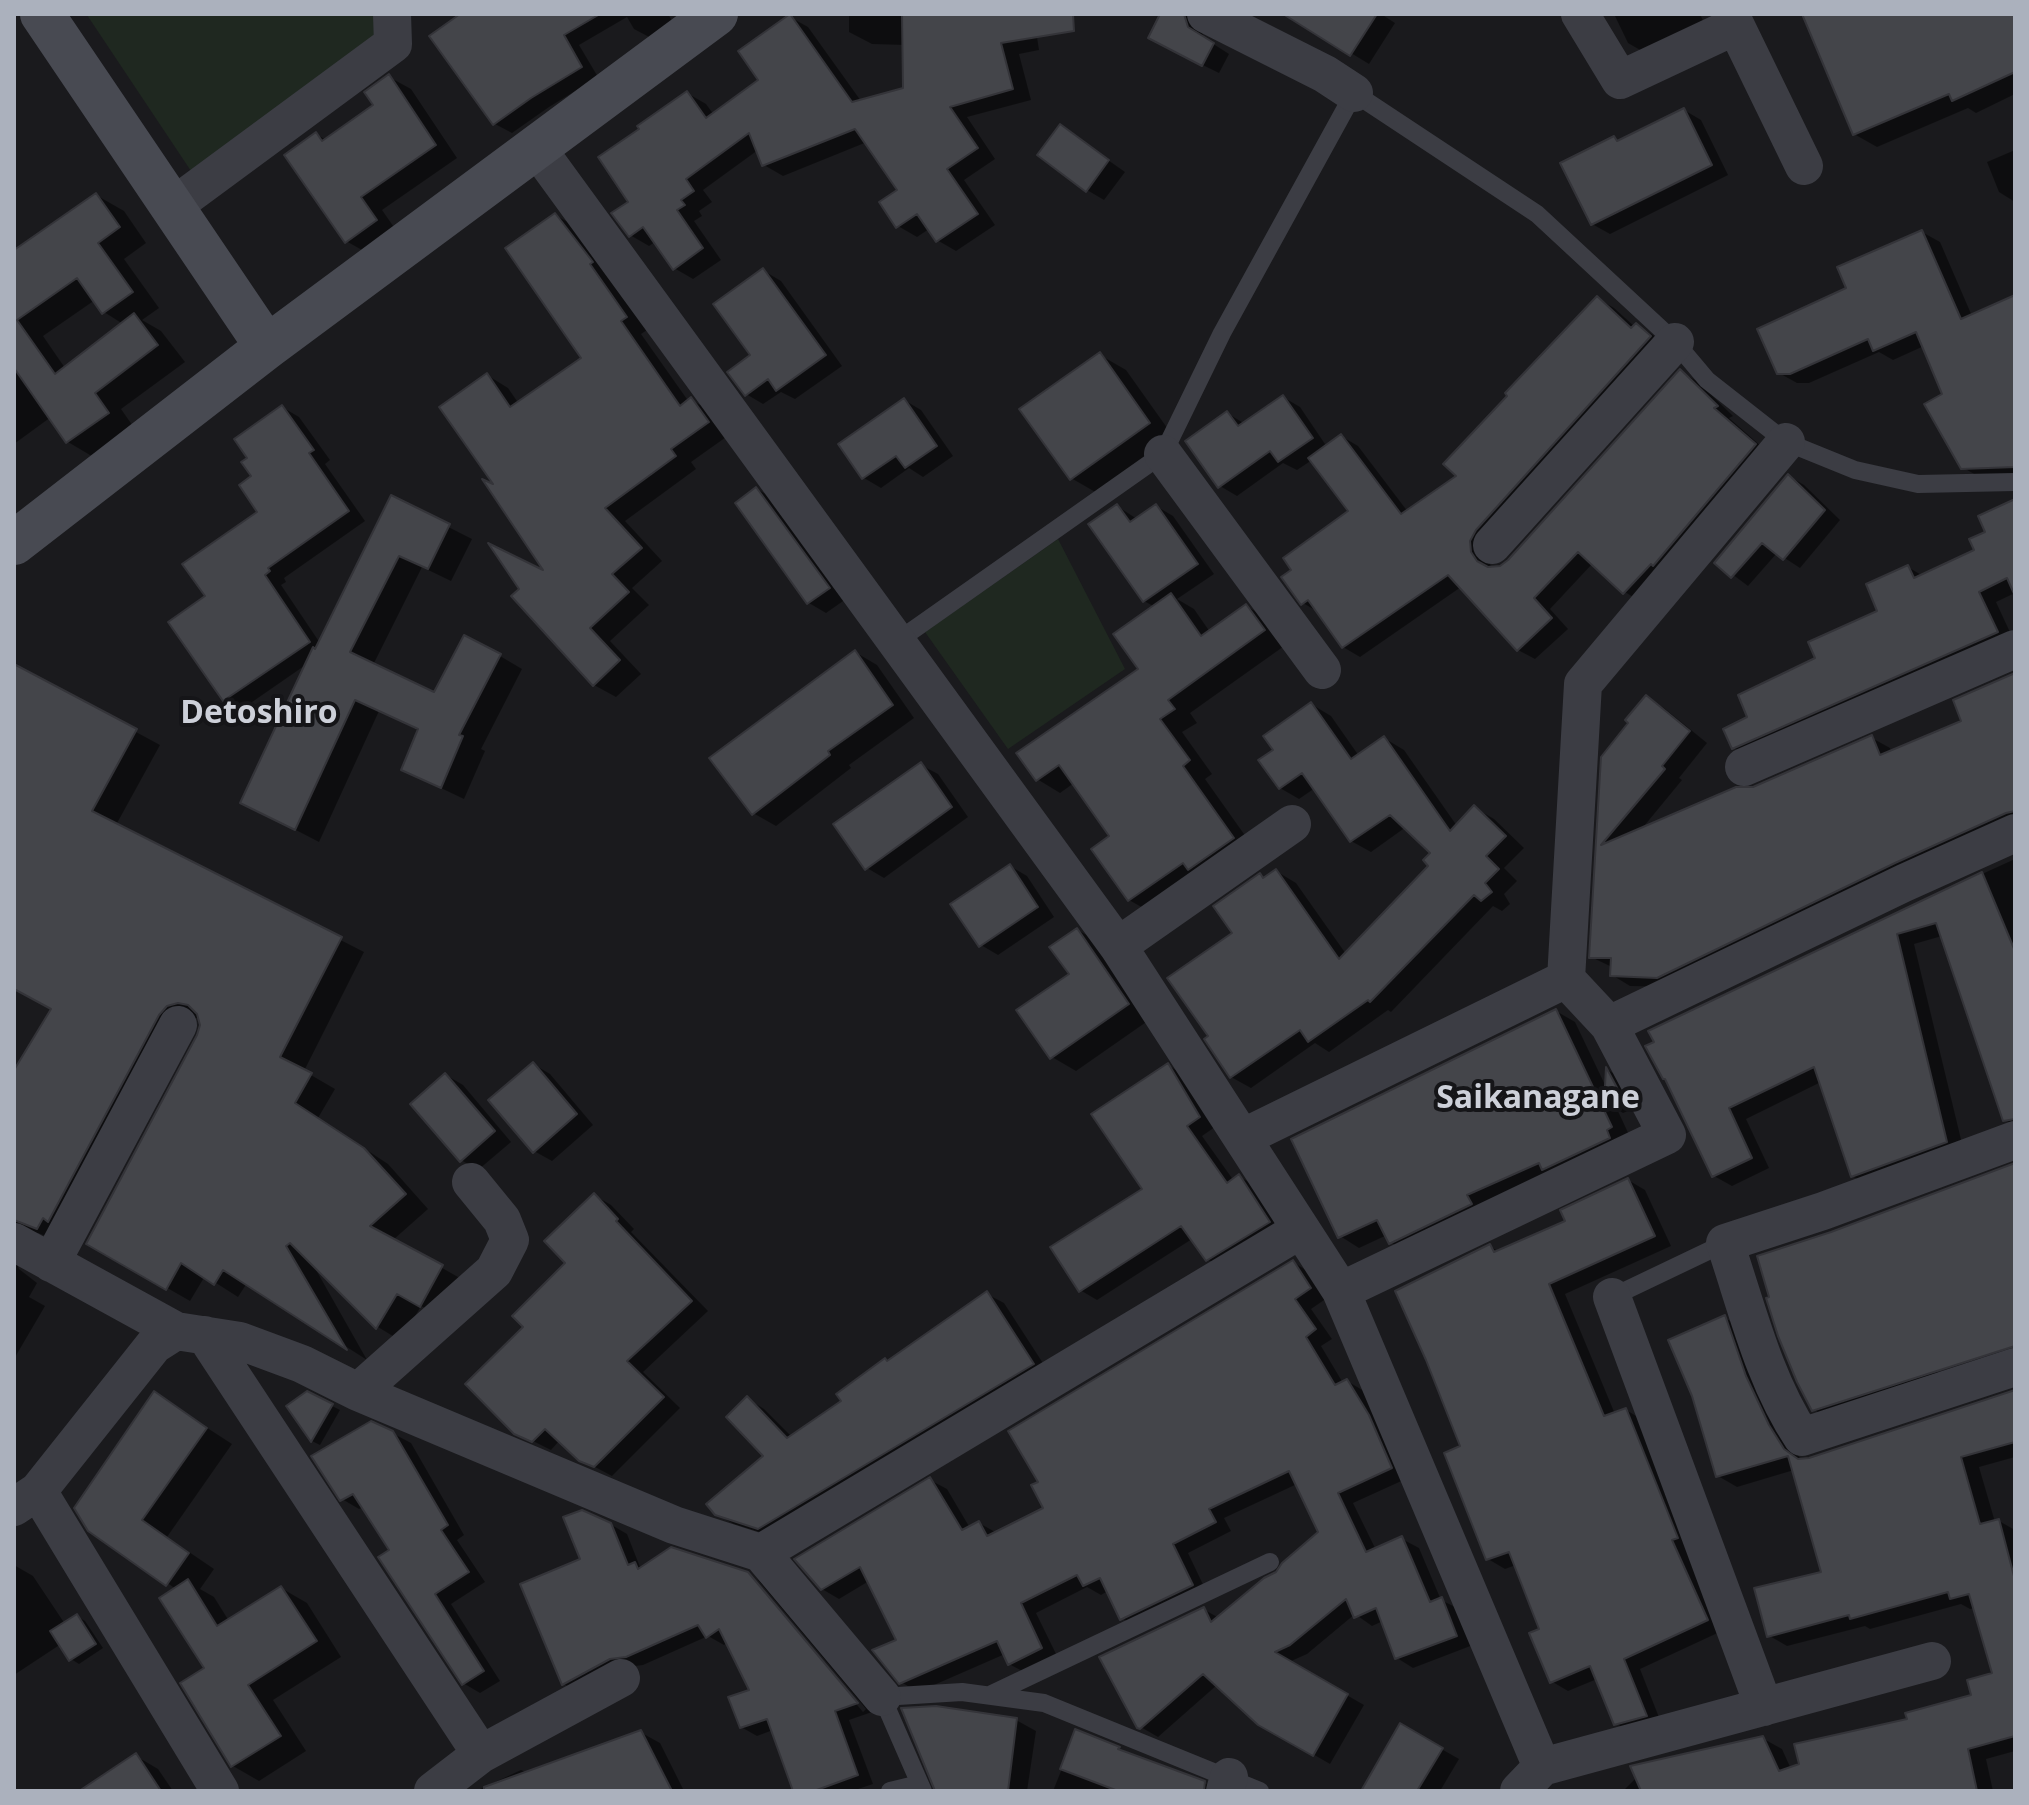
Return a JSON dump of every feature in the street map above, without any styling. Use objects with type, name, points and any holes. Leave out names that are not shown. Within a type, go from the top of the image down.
[{"type":"street","points":[[172,207],[393,44],[392,14]]},
{"type":"street","points":[[14,543],[267,347],[716,14]]},
{"type":"street","points":[[1206,14],[1325,74],[1354,93]]},
{"type":"street","points":[[1580,14],[1620,80],[1732,20],[1804,166]]},
{"type":"street","points":[[53,18],[172,207],[267,347]]},
{"type":"street","points":[[536,147],[1118,946],[1341,1291],[1530,1779],[1764,1707],[1932,1661]]},
{"type":"street","points":[[1492,545],[1675,342]]},
{"type":"street","points":[[1341,1291],[1667,1135],[1609,1025],[1566,979],[1583,684],[1786,442]]},
{"type":"street","points":[[1163,454],[1322,670]]},
{"type":"street","points":[[1744,767],[2015,649]]},
{"type":"street","points":[[1118,946],[1292,824]]},
{"type":"street","points":[[1609,1025],[2015,833]]},
{"type":"street","points":[[1242,1138],[1566,979]]},
{"type":"street","points":[[51,1263],[178,1025]]},
{"type":"street","points":[[2015,1140],[1823,1211],[1725,1243],[1768,1372],[1790,1420],[1802,1437],[2015,1367]]},
{"type":"street","points":[[358,1392],[494,1271],[510,1240],[502,1220],[471,1182]]},
{"type":"street","points":[[761,1553],[1300,1230]]},
{"type":"street","points":[[14,1242],[190,1333],[240,1341],[302,1364],[358,1392],[674,1525],[761,1553],[882,1697]]},
{"type":"street","points":[[1612,1297],[1764,1707]]},
{"type":"street","points":[[190,1333],[154,1345],[26,1499],[220,1791]]},
{"type":"street","points":[[190,1333],[481,1754]]},
{"type":"street","points":[[433,1791],[481,1754],[621,1678]]},
{"type":"lane","points":[[896,642],[1163,454],[1222,333],[1354,93],[1537,214],[1675,342],[1707,380],[1786,442],[1855,470],[1918,484],[2015,482]]},
{"type":"lane","points":[[1612,1297],[1725,1243]]},
{"type":"lane","points":[[990,1695],[1270,1562]]},
{"type":"lane","points":[[890,1791],[921,1788],[882,1697],[962,1692],[1044,1703],[1238,1786]]},
{"type":"shaded area","points":[[89,14],[381,14],[384,41],[195,177]]},
{"type":"shaded area","points":[[1058,539],[1125,669],[1008,749],[925,632]]},
{"type":"building","points":[[460,14],[600,14],[564,35],[582,67],[493,125],[429,36]]},
{"type":"building","points":[[790,14],[852,102],[903,88],[902,14],[1073,14],[1074,31],[1001,43],[1013,89],[950,107],[978,148],[947,169],[978,214],[936,242],[917,214],[896,228],[879,202],[897,190],[855,129],[762,166],[749,133],[686,179],[694,191],[681,200],[685,205],[677,210],[703,248],[673,270],[643,227],[629,237],[611,213],[628,202],[598,157],[687,91],[706,118],[758,80],[738,51]]},
{"type":"building","points":[[1160,14],[1184,14],[1188,27],[1214,43],[1202,66],[1148,38]]},
{"type":"building","points":[[1283,14],[1377,14],[1350,56]]},
{"type":"building","points":[[1802,14],[2015,14],[2015,72],[1952,101],[1949,94],[1853,135]]},
{"type":"building","points":[[389,74],[436,145],[361,197],[377,220],[345,243],[284,155],[316,132],[322,141],[373,105],[364,92]]},
{"type":"building","points":[[1684,108],[1712,165],[1591,225],[1560,163],[1614,136],[1617,141]]},
{"type":"building","points":[[1060,124],[1109,160],[1086,192],[1037,155]]},
{"type":"building","points":[[96,193],[120,227],[98,243],[133,292],[102,314],[77,278],[17,320],[55,374],[134,313],[158,345],[95,393],[109,413],[66,443],[14,368],[14,250]]},
{"type":"building","points":[[555,213],[593,262],[590,264],[627,317],[621,321],[680,406],[691,397],[709,422],[671,449],[676,456],[605,508],[642,548],[612,574],[629,592],[590,628],[620,660],[593,686],[511,596],[519,589],[488,543],[543,570],[482,479],[493,484],[439,407],[487,373],[510,407],[581,358],[505,248]]},
{"type":"building","points":[[1922,230],[1961,319],[2015,295],[2015,467],[1961,469],[1924,404],[1942,394],[1916,332],[1873,351],[1868,339],[1790,374],[1777,374],[1757,329],[1846,288],[1837,267]]},
{"type":"building","points":[[763,268],[826,355],[776,391],[768,379],[745,396],[727,372],[750,355],[713,304]]},
{"type":"building","points":[[1597,296],[1631,328],[1636,323],[1651,336],[1476,530],[1470,541],[1471,552],[1477,561],[1488,567],[1500,566],[1508,560],[1680,369],[1718,406],[1714,408],[1756,444],[1653,566],[1651,564],[1623,594],[1578,552],[1534,598],[1552,618],[1517,651],[1448,575],[1342,648],[1308,600],[1301,605],[1281,577],[1291,570],[1283,558],[1348,511],[1308,458],[1341,434],[1401,514],[1456,476],[1443,464]]},
{"type":"building","points":[[1100,352],[1150,423],[1070,480],[1019,409]]},
{"type":"building","points":[[1283,395],[1313,438],[1278,462],[1270,451],[1218,488],[1185,441],[1227,411],[1238,426]]},
{"type":"building","points":[[904,398],[937,446],[905,468],[896,456],[862,479],[838,444]]},
{"type":"building","points":[[282,405],[314,450],[309,453],[349,511],[268,568],[270,571],[265,575],[310,642],[223,701],[168,622],[205,596],[182,564],[257,512],[239,485],[251,476],[241,462],[247,458],[234,439]]},
{"type":"building","points":[[1788,474],[1825,510],[1783,560],[1762,543],[1731,578],[1714,563]]},
{"type":"building","points":[[756,487],[830,588],[807,604],[735,503]]},
{"type":"building","points":[[391,495],[450,524],[428,569],[399,556],[350,652],[434,692],[464,635],[501,654],[459,735],[463,736],[441,788],[401,770],[418,729],[355,700],[295,830],[240,803],[313,647],[315,649]]},
{"type":"building","points":[[2015,499],[2015,596],[2007,578],[1979,592],[1998,632],[1732,749],[1723,729],[1747,717],[1738,695],[1815,658],[1808,642],[1877,611],[1866,584],[1908,565],[1914,578],[1974,550],[1969,539],[1985,532],[1978,516]]},
{"type":"building","points":[[1117,504],[1130,522],[1156,504],[1198,564],[1143,602],[1088,524]]},
{"type":"building","points":[[1171,593],[1201,636],[1246,604],[1265,630],[1168,700],[1175,709],[1160,719],[1190,760],[1183,766],[1234,838],[1188,870],[1183,863],[1128,901],[1091,849],[1109,836],[1059,765],[1036,781],[1016,753],[1138,669],[1113,634]]},
{"type":"building","points":[[855,650],[893,705],[828,751],[830,755],[752,815],[709,758]]},
{"type":"building","points":[[14,664],[137,729],[92,811],[342,937],[280,1057],[312,1073],[295,1103],[364,1148],[406,1194],[370,1226],[443,1265],[420,1307],[397,1294],[376,1329],[290,1243],[286,1246],[347,1350],[223,1270],[214,1285],[181,1263],[166,1290],[86,1244],[197,1035],[200,1025],[197,1014],[188,1005],[178,1003],[167,1006],[159,1015],[48,1222],[43,1218],[37,1229],[14,1220],[14,1070],[51,1009],[14,989]]},
{"type":"building","points":[[2015,673],[2015,811],[1895,863],[1657,978],[1610,976],[1611,958],[1589,958],[1601,757],[1646,695],[1690,731],[1662,766],[1665,769],[1601,845],[1736,787],[1753,787],[1872,735],[1880,755],[1961,721],[1953,700]]},
{"type":"building","points":[[1311,702],[1351,759],[1384,736],[1450,831],[1474,805],[1506,836],[1486,856],[1499,869],[1485,883],[1492,892],[1481,901],[1474,895],[1370,1002],[1368,1000],[1308,1042],[1300,1030],[1230,1078],[1204,1039],[1208,1036],[1167,978],[1232,933],[1213,906],[1260,873],[1263,878],[1276,869],[1339,959],[1428,866],[1423,860],[1430,853],[1390,815],[1350,842],[1302,773],[1279,789],[1258,760],[1273,750],[1263,736]]},
{"type":"building","points":[[921,762],[952,807],[865,870],[833,824]]},
{"type":"building","points":[[1010,864],[1038,907],[979,947],[950,904]]},
{"type":"building","points":[[1982,872],[2015,951],[2015,1119],[2003,1121],[1936,923],[1897,934],[1947,1142],[1851,1177],[1814,1067],[1729,1108],[1752,1158],[1712,1177],[1665,1079],[1645,1046],[1654,1042],[1648,1031]]},
{"type":"building","points":[[1077,928],[1129,1004],[1050,1059],[1016,1010],[1069,974],[1049,947]]},
{"type":"building","points":[[1556,1009],[1612,1127],[1607,1130],[1610,1138],[1542,1170],[1539,1163],[1467,1195],[1472,1204],[1389,1244],[1377,1220],[1338,1238],[1291,1139]]},
{"type":"building","points":[[533,1062],[577,1114],[533,1153],[488,1100]]},
{"type":"building","points":[[1168,1063],[1200,1117],[1187,1126],[1227,1183],[1239,1174],[1270,1222],[1206,1261],[1181,1226],[1079,1292],[1050,1247],[1142,1189],[1091,1114]]},
{"type":"building","points":[[1606,1067],[1622,1097],[1604,1105]]},
{"type":"building","points":[[445,1073],[495,1131],[460,1162],[410,1104]]},
{"type":"building","points":[[2015,1163],[2015,1346],[1812,1411],[1778,1336],[1757,1256],[1831,1232]]},
{"type":"building","points":[[1628,1178],[1655,1236],[1549,1284],[1604,1416],[1626,1408],[1678,1538],[1672,1540],[1708,1620],[1624,1659],[1647,1716],[1614,1725],[1590,1666],[1550,1683],[1529,1633],[1539,1629],[1509,1552],[1486,1560],[1444,1453],[1460,1446],[1395,1291],[1490,1244],[1494,1252],[1565,1221],[1560,1210]]},
{"type":"building","points":[[594,1193],[618,1219],[616,1221],[692,1301],[627,1361],[664,1397],[594,1467],[579,1461],[545,1429],[532,1442],[514,1434],[465,1384],[523,1327],[512,1316],[565,1263],[544,1241]]},
{"type":"building","points":[[1293,1260],[1311,1288],[1295,1299],[1316,1329],[1306,1337],[1335,1385],[1347,1379],[1369,1415],[1392,1468],[1338,1493],[1366,1552],[1402,1536],[1430,1602],[1442,1597],[1457,1636],[1395,1659],[1376,1608],[1354,1618],[1346,1599],[1290,1645],[1275,1652],[1348,1694],[1313,1756],[1258,1725],[1203,1674],[1140,1729],[1137,1728],[1099,1657],[1204,1607],[1211,1622],[1264,1578],[1276,1572],[1318,1532],[1289,1471],[1209,1509],[1216,1522],[1173,1544],[1193,1585],[1120,1620],[1100,1578],[1083,1586],[1077,1575],[1021,1603],[1042,1648],[1008,1665],[997,1641],[899,1684],[872,1650],[896,1640],[860,1567],[821,1590],[794,1559],[930,1477],[962,1530],[979,1521],[987,1536],[1043,1508],[1031,1485],[1038,1482],[1008,1431]]},
{"type":"building","points":[[987,1291],[1034,1364],[758,1529],[715,1515],[706,1504],[763,1456],[726,1417],[747,1396],[787,1438],[841,1401],[836,1394]]},
{"type":"building","points":[[1725,1315],[1746,1376],[1769,1425],[1784,1449],[1798,1459],[2015,1390],[2015,1442],[1961,1457],[1980,1524],[1999,1519],[2015,1580],[2015,1736],[1968,1749],[1977,1791],[1641,1791],[1630,1766],[1763,1736],[1779,1771],[1799,1764],[1794,1744],[1907,1719],[1905,1713],[1971,1695],[1967,1680],[1992,1673],[1969,1594],[1950,1599],[1948,1592],[1850,1619],[1849,1615],[1767,1637],[1754,1588],[1821,1572],[1788,1456],[1716,1477],[1692,1396],[1668,1340]]},
{"type":"building","points":[[154,1391],[207,1428],[142,1520],[189,1553],[166,1586],[88,1531],[74,1508]]},
{"type":"building","points":[[307,1391],[333,1404],[311,1442],[286,1406]]},
{"type":"building","points":[[371,1421],[393,1431],[448,1525],[441,1530],[469,1572],[435,1594],[484,1671],[462,1685],[378,1557],[389,1550],[353,1494],[340,1501],[311,1456]]},
{"type":"building","points":[[582,1510],[611,1523],[628,1565],[635,1562],[638,1569],[671,1547],[748,1572],[858,1703],[835,1711],[858,1775],[814,1791],[793,1791],[767,1719],[740,1728],[728,1697],[749,1690],[719,1629],[706,1638],[698,1625],[626,1657],[610,1659],[562,1685],[520,1584],[580,1559],[563,1517]]},
{"type":"building","points":[[188,1579],[217,1626],[281,1586],[317,1641],[248,1685],[281,1736],[231,1767],[180,1683],[204,1668],[159,1598]]},
{"type":"building","points":[[77,1614],[96,1644],[69,1661],[50,1631]]},
{"type":"building","points":[[936,1706],[1017,1718],[1008,1791],[935,1791],[901,1708]]},
{"type":"building","points":[[1400,1723],[1443,1748],[1417,1791],[1361,1791]]},
{"type":"building","points":[[1075,1729],[1120,1747],[1118,1749],[1205,1781],[1204,1791],[1118,1791],[1060,1769]]},
{"type":"building","points":[[641,1730],[672,1791],[484,1791],[484,1787]]},
{"type":"building","points":[[136,1753],[161,1791],[79,1791]]},
{"type":"district","name":"Detoshiro","points":[[259,714]]},
{"type":"district","name":"Saikanagane","points":[[1538,1099]]}]
